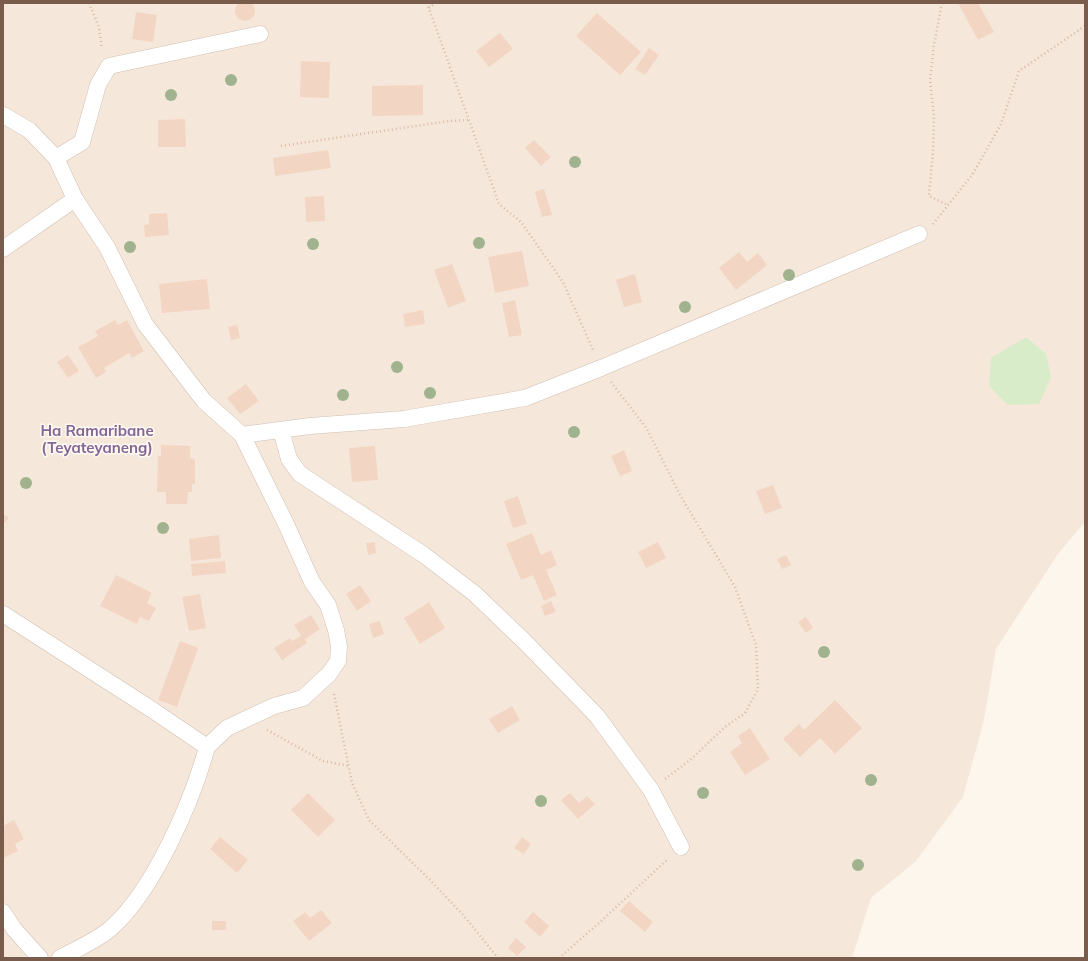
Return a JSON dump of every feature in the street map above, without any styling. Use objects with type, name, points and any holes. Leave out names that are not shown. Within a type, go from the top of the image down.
[{"type":"street","points":[[56,158],[82,142],[98,85],[109,66],[260,34]]},
{"type":"street","points":[[3,115],[29,130],[56,158],[76,199],[107,247],[146,324],[204,401],[242,435],[286,524],[312,582],[328,605],[339,646],[338,661],[329,674],[303,698],[274,706],[227,728],[207,747],[190,797],[170,842],[140,897],[110,929],[60,958]]},
{"type":"street","points":[[3,249],[76,199]]},
{"type":"street","points":[[242,435],[310,426],[404,419],[525,398],[601,368],[919,234]]},
{"type":"street","points":[[281,430],[289,460],[300,474],[424,555],[475,594],[525,642],[597,716],[651,790],[681,846]]},
{"type":"street","points":[[3,614],[151,709],[207,747]]},
{"type":"street","points":[[3,912],[31,956]]},
{"type":"path","points":[[90,3],[99,28],[102,49],[109,66]]},
{"type":"path","points":[[427,3],[499,204],[521,222],[563,282],[601,368],[647,429],[680,495],[735,587],[756,645],[758,689],[744,713],[725,727],[690,760],[651,790]]},
{"type":"path","points":[[429,8],[435,3]]},
{"type":"path","points":[[942,3],[934,44],[930,81],[934,116],[929,196],[948,205]]},
{"type":"path","points":[[919,234],[932,225],[972,174],[1001,124],[1019,71],[1085,26]]},
{"type":"path","points":[[281,146],[449,121],[468,120]]},
{"type":"path","points":[[329,674],[352,783],[369,820],[430,880],[498,958]]},
{"type":"path","points":[[247,719],[322,761],[349,766]]},
{"type":"path","points":[[559,958],[599,923],[681,846]]},
{"type":"shaded area","points":[[3,3],[1085,3],[1085,522],[1058,554],[996,649],[984,720],[963,797],[916,861],[871,898],[852,958],[3,958]]},
{"type":"green space","points":[[1026,337],[1046,354],[1051,377],[1039,404],[1008,405],[989,386],[991,358]]},
{"type":"building","points":[[245,1],[252,4],[255,11],[252,18],[245,21],[238,18],[235,11],[238,4]]},
{"type":"building","points":[[958,3],[978,3],[994,32],[978,40]]},
{"type":"building","points":[[136,12],[157,15],[153,42],[132,39]]},
{"type":"building","points":[[597,13],[641,52],[620,75],[576,36]]},
{"type":"building","points":[[500,33],[513,49],[489,67],[476,51]]},
{"type":"building","points":[[649,48],[659,55],[645,75],[635,69]]},
{"type":"building","points":[[301,61],[330,62],[329,98],[300,97]]},
{"type":"building","points":[[423,85],[423,115],[372,116],[372,86]]},
{"type":"building","points":[[185,119],[186,147],[158,147],[158,120]]},
{"type":"building","points":[[534,140],[551,157],[541,166],[525,148]]},
{"type":"building","points":[[328,150],[331,168],[275,176],[273,158]]},
{"type":"building","points":[[544,189],[552,215],[542,217],[535,192]]},
{"type":"building","points":[[324,196],[325,221],[306,222],[305,197]]},
{"type":"building","points":[[167,213],[169,235],[145,237],[144,225],[149,224],[149,214]]},
{"type":"building","points":[[522,251],[529,286],[495,293],[488,257]]},
{"type":"building","points":[[739,252],[747,262],[758,253],[767,265],[736,290],[719,268]]},
{"type":"building","points":[[452,264],[466,301],[448,308],[434,270]]},
{"type":"building","points":[[635,274],[642,302],[624,307],[616,280]]},
{"type":"building","points":[[207,279],[210,309],[162,313],[159,284]]},
{"type":"building","points":[[515,300],[522,335],[509,337],[502,303]]},
{"type":"building","points":[[423,310],[425,324],[405,327],[403,314]]},
{"type":"building","points":[[115,320],[118,325],[127,320],[144,351],[132,358],[129,353],[104,368],[106,372],[96,378],[78,347],[98,336],[95,331]]},
{"type":"building","points":[[237,325],[240,338],[231,340],[228,327]]},
{"type":"building","points":[[68,355],[79,371],[68,378],[57,362]]},
{"type":"building","points":[[246,384],[259,401],[240,414],[227,398]]},
{"type":"building","points":[[161,445],[190,446],[190,458],[195,459],[195,484],[192,484],[192,492],[188,492],[187,504],[166,504],[166,492],[157,492],[158,456],[161,456]]},
{"type":"building","points":[[375,446],[378,480],[352,482],[349,448]]},
{"type":"building","points":[[624,450],[632,471],[620,476],[611,456]]},
{"type":"building","points":[[773,485],[782,508],[765,514],[756,491]]},
{"type":"building","points":[[518,496],[527,524],[513,528],[504,501]]},
{"type":"building","points":[[3,513],[9,518],[3,524]]},
{"type":"building","points":[[532,533],[541,555],[551,550],[557,565],[546,570],[557,595],[544,601],[533,575],[521,580],[506,544]]},
{"type":"building","points":[[219,535],[221,558],[191,561],[189,539]]},
{"type":"building","points":[[375,542],[376,553],[368,555],[366,543]]},
{"type":"building","points":[[658,542],[666,558],[646,568],[638,552]]},
{"type":"building","points":[[786,555],[791,565],[782,569],[777,559]]},
{"type":"building","points":[[225,561],[226,573],[192,576],[191,564]]},
{"type":"building","points":[[116,575],[152,593],[147,603],[156,608],[149,621],[140,617],[137,624],[100,606]]},
{"type":"building","points":[[360,585],[371,601],[357,611],[346,594]]},
{"type":"building","points":[[200,594],[206,628],[189,631],[182,597]]},
{"type":"building","points":[[551,601],[556,612],[545,616],[541,606]]},
{"type":"building","points":[[429,602],[445,628],[420,644],[404,618]]},
{"type":"building","points":[[311,615],[320,629],[305,639],[307,643],[282,660],[274,648],[290,638],[292,641],[301,636],[294,625]]},
{"type":"building","points":[[806,617],[813,628],[806,633],[798,622]]},
{"type":"building","points":[[380,621],[384,634],[373,638],[369,624]]},
{"type":"building","points":[[180,641],[198,648],[177,707],[158,700]]},
{"type":"building","points":[[835,700],[862,728],[835,754],[820,738],[800,757],[783,739],[799,724],[804,730]]},
{"type":"building","points":[[512,706],[520,720],[498,733],[489,719]]},
{"type":"building","points":[[750,728],[770,759],[745,775],[730,752],[742,743],[738,736]]},
{"type":"building","points":[[308,793],[335,820],[318,837],[291,810]]},
{"type":"building","points":[[570,793],[579,803],[587,796],[595,804],[578,819],[561,800]]},
{"type":"building","points":[[14,820],[24,839],[15,844],[18,851],[3,858],[3,826]]},
{"type":"building","points":[[220,837],[248,860],[237,873],[210,849]]},
{"type":"building","points":[[522,837],[531,844],[524,854],[514,848]]},
{"type":"building","points":[[629,901],[653,922],[645,932],[620,911]]},
{"type":"building","points":[[321,910],[332,923],[309,941],[293,921],[305,912],[310,918]]},
{"type":"building","points":[[533,912],[549,926],[540,937],[524,922]]},
{"type":"building","points":[[212,921],[226,921],[226,930],[212,930]]},
{"type":"building","points":[[516,938],[526,947],[517,956],[508,948]]},
{"type":"district","name":"Ha Ramaribane (Teyateyaneng)","points":[[97,440]]}]
